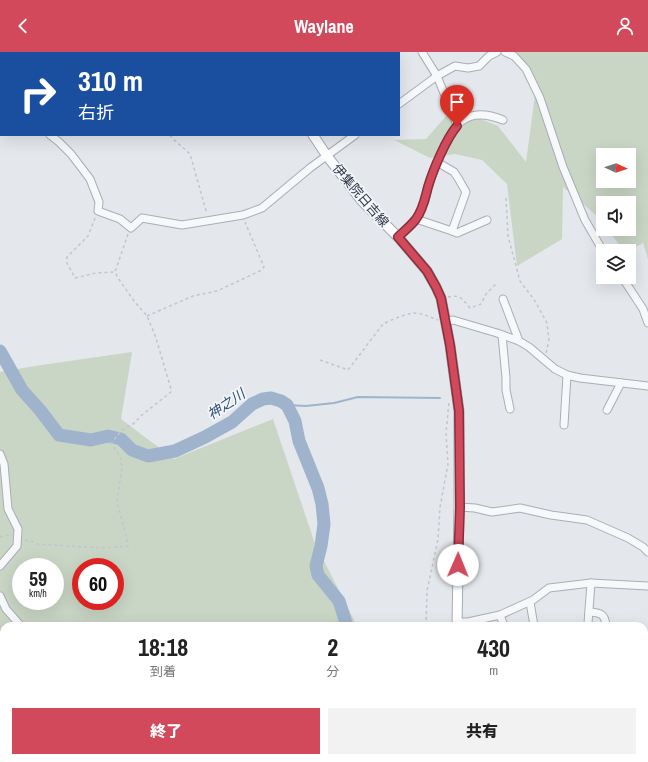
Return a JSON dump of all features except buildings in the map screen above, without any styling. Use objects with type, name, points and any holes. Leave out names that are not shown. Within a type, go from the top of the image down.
[{"type":"main road","name":"伊集院日吉線","points":[[314,136],[327,156],[362,201],[398,237],[427,271],[441,298],[454,368],[459,411],[460,507],[457,622]]},
{"type":"street","points":[[422,52],[437,76],[457,126]]},
{"type":"street","points":[[400,103],[437,76],[455,66],[468,68],[479,66],[489,56],[497,52]]},
{"type":"street","points":[[505,52],[514,56],[526,69],[540,98],[563,167],[585,220],[599,244]]},
{"type":"street","points":[[398,237],[416,219],[425,201],[428,187],[438,162],[453,131],[460,122],[470,116],[483,115],[493,116],[503,120]]},
{"type":"street","points":[[51,136],[71,154],[90,179],[98,198],[98,211],[120,219],[131,228],[142,218],[182,225],[242,215],[262,208],[310,168],[354,136]]},
{"type":"street","points":[[438,162],[454,172],[466,192],[452,231]]},
{"type":"street","points":[[416,219],[457,233],[488,220]]},
{"type":"street","points":[[627,284],[643,309],[648,323]]},
{"type":"street","points":[[503,298],[519,341]]},
{"type":"street","points":[[446,321],[452,320],[519,341],[529,347],[555,369],[567,374],[580,378],[648,386]]},
{"type":"street","points":[[502,335],[506,390],[510,409]]},
{"type":"street","points":[[564,425],[567,374]]},
{"type":"street","points":[[607,410],[622,383]]},
{"type":"street","points":[[0,454],[4,464],[8,509],[18,528],[17,546],[0,566]]},
{"type":"street","points":[[460,507],[475,508],[492,512],[520,508],[551,515],[587,520],[628,538],[643,547],[648,552]]},
{"type":"street","points":[[468,622],[500,615],[530,602],[549,588],[590,583],[648,586]]},
{"type":"street","points":[[588,622],[590,583]]},
{"type":"street","points":[[0,596],[6,609],[17,622]]},
{"type":"street","points":[[530,602],[533,622]]},
{"type":"street","points":[[589,612],[601,613],[606,622]]},
{"type":"street","points":[[500,615],[503,622]]},
{"type":"path","points":[[171,136],[190,154],[209,221]]},
{"type":"path","points":[[506,198],[508,236],[520,281],[535,301],[547,323],[549,340],[545,361]]},
{"type":"path","points":[[98,211],[88,236],[67,257],[67,263],[75,278],[96,273],[116,272]]},
{"type":"path","points":[[147,316],[192,296],[217,291],[260,271],[264,267],[242,215]]},
{"type":"path","points":[[0,537],[8,535],[37,544],[104,548],[128,546],[117,502],[122,467],[120,456],[112,445],[112,442],[122,430],[133,424],[171,392],[155,335],[147,316],[134,301],[118,278],[116,272],[131,228]]},
{"type":"path","points":[[441,298],[456,295],[460,297],[470,308],[478,306],[481,304],[486,294],[496,284]]},
{"type":"path","points":[[320,360],[348,370],[383,324],[389,321],[414,313],[426,315],[440,321],[446,321]]},
{"type":"path","points":[[426,622],[427,591],[438,539],[440,507],[448,464],[446,433],[449,402]]},
{"type":"green space","points":[[509,52],[648,52],[648,259],[643,243],[636,247],[636,244],[619,244],[612,236],[636,236],[636,196],[596,196],[596,215],[563,187],[562,239],[517,266],[507,184],[482,160],[455,154],[430,158],[394,140],[426,139],[446,116],[468,114],[498,126],[526,162],[537,80]]},
{"type":"green space","points":[[132,352],[121,419],[174,459],[273,419],[314,541],[355,622],[0,622],[0,372]]},
{"type":"waterway","name":"神之川","points":[[0,351],[22,390],[40,410],[59,435],[91,440],[108,436],[121,439],[132,450],[148,456],[175,451],[205,437],[232,422],[252,404],[263,399],[271,398],[281,401],[287,405],[295,421],[299,441],[318,488],[322,504],[324,524],[316,566],[318,575],[339,601],[346,622]]},
{"type":"waterway","points":[[287,405],[306,406],[334,403],[358,397],[440,398]]},
{"type":"route","points":[[457,126],[453,131],[438,162],[428,187],[425,201],[416,219],[398,237],[427,271],[436,287],[441,298],[450,345],[459,411],[460,507],[458,565]]}]
